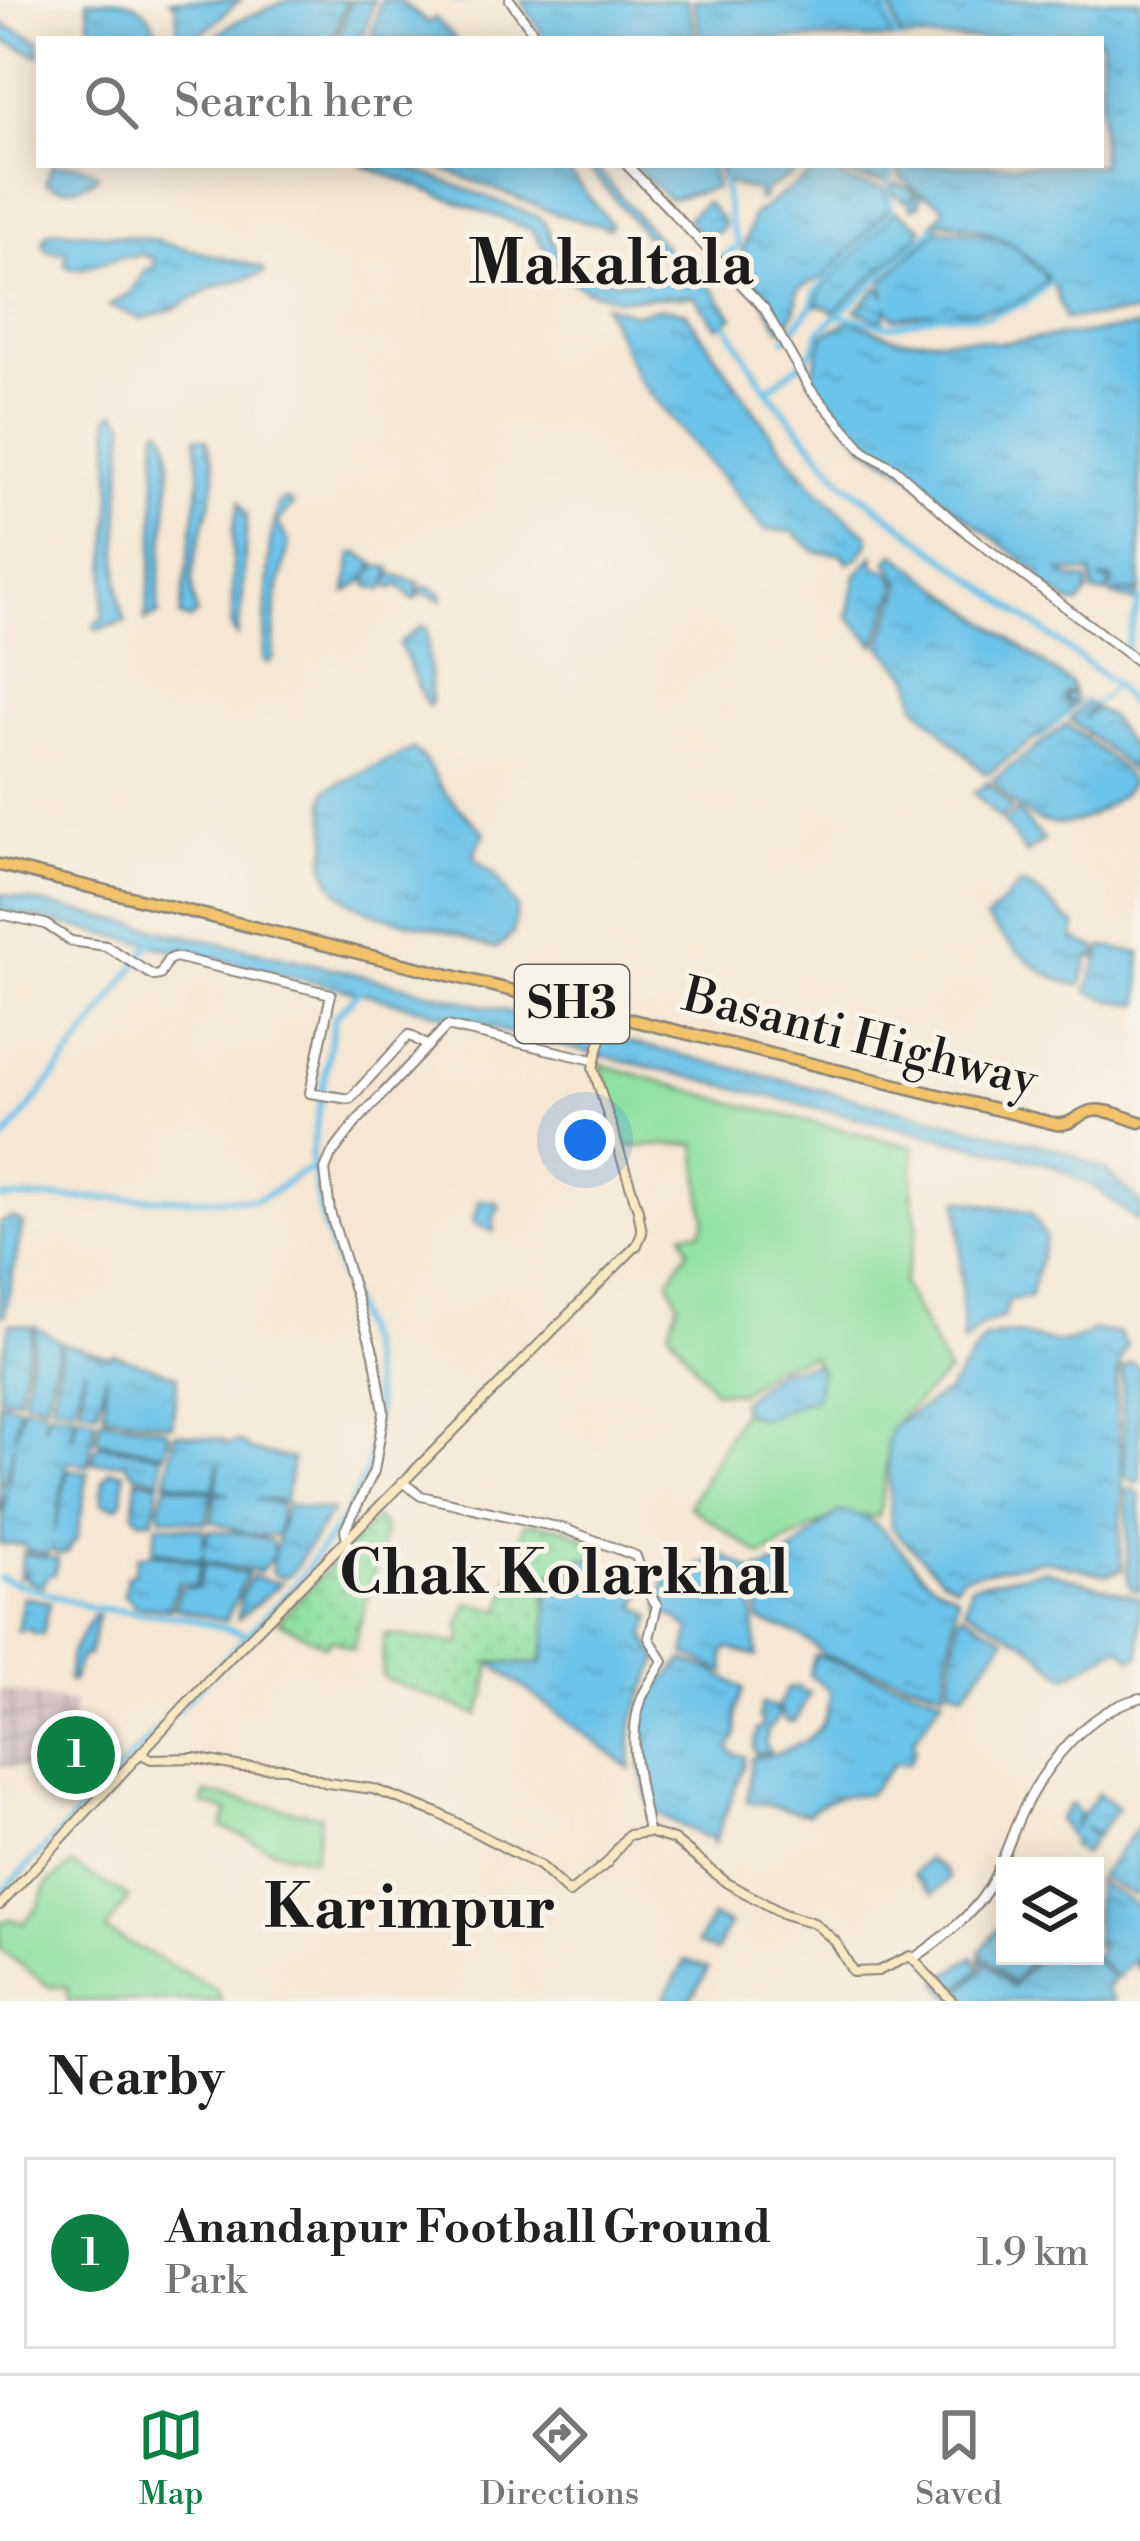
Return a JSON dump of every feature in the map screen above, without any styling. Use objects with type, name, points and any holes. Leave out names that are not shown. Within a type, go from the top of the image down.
[{"type":"main road","name":"Basanti Highway","points":[[0,865],[1056,1124],[1066,1125],[1087,1112],[1099,1111],[1140,1122]]},
{"type":"main road","points":[[0,1908],[346,1542],[421,1470],[420,1463],[641,1238],[638,1210],[602,1103],[594,1057],[608,1013]]},
{"type":"main road","points":[[143,1756],[286,1768],[327,1783],[384,1792],[438,1813],[540,1866],[568,1893],[607,1863],[628,1835],[647,1832],[674,1840],[718,1877],[779,1911],[814,1923],[835,1941],[853,1972],[878,1971],[912,1958],[952,2001]]},
{"type":"street","points":[[511,0],[536,36]]},
{"type":"street","points":[[630,168],[764,308],[810,389],[871,457],[895,469],[968,534],[1140,663]]},
{"type":"street","points":[[0,914],[45,924],[66,939],[106,946],[145,972],[160,975],[175,956],[331,994],[310,1091],[319,1094],[351,1098],[409,1035],[426,1045]]},
{"type":"street","points":[[346,1542],[345,1530],[374,1471],[383,1406],[377,1365],[329,1212],[325,1170],[338,1145],[443,1028],[452,1025],[594,1057]]},
{"type":"street","points":[[404,1484],[421,1496],[565,1529],[636,1556],[640,1575],[657,1605],[650,1639],[663,1660],[644,1692],[635,1728],[635,1763],[647,1832]]},
{"type":"street","points":[[912,1958],[959,1923],[986,1892],[1028,1802],[1072,1741],[1106,1710],[1140,1698]]},
{"type":"shaded area","points":[[0,1690],[74,1703],[62,1772],[0,1766]]},
{"type":"green space","points":[[601,1064],[730,1102],[914,1147],[912,1194],[918,1229],[903,1284],[948,1372],[892,1426],[879,1517],[838,1514],[762,1556],[689,1506],[742,1410],[750,1416],[820,1370],[812,1356],[771,1367],[740,1393],[714,1391],[669,1330],[678,1303],[669,1280],[688,1250],[683,1233],[700,1232],[705,1222],[696,1144],[626,1147]]},
{"type":"green space","points":[[376,1518],[386,1529],[353,1649],[330,1639],[326,1646],[278,1621]]},
{"type":"green space","points":[[524,1524],[564,1528],[602,1546],[598,1560],[582,1558],[550,1574],[545,1602],[550,1620],[540,1665],[491,1662],[478,1715],[382,1677],[384,1634],[461,1644],[460,1625],[468,1603],[502,1610]]},
{"type":"green space","points":[[70,1731],[90,1740],[77,1776],[64,1773]]},
{"type":"green space","points":[[205,1793],[321,1816],[314,1859],[271,1849],[222,1827],[228,1811],[203,1804]]},
{"type":"green space","points":[[72,1865],[129,1897],[106,1931],[217,1990],[221,2001],[68,2001],[67,1987],[50,1987],[0,1949],[0,1923],[10,1919],[24,1923],[39,1905],[47,1884]]},
{"type":"water","points":[[87,0],[135,5],[149,16],[158,36],[92,36]]},
{"type":"water","points":[[170,0],[240,0],[207,30],[192,36],[178,36],[176,5]]},
{"type":"water","points":[[288,0],[347,0],[334,36],[216,36],[233,23]]},
{"type":"water","points":[[351,0],[374,0],[364,36],[338,36]]},
{"type":"water","points":[[381,0],[399,0],[428,23],[435,18],[453,36],[372,36]]},
{"type":"water","points":[[521,0],[687,0],[695,36],[543,36]]},
{"type":"water","points":[[693,0],[888,0],[884,12],[891,36],[700,36]]},
{"type":"water","points":[[897,0],[1140,0],[1140,313],[1065,319],[1055,288],[1041,270],[1046,280],[1035,291],[998,308],[894,318],[887,308],[883,322],[856,310],[878,287],[885,296],[882,282],[939,229],[1001,240],[1040,270],[1018,249],[997,236],[943,222],[932,225],[944,211],[942,205],[922,193],[919,206],[911,208],[893,194],[897,183],[914,191],[913,198],[919,192],[899,176],[899,168],[1104,168],[1104,36],[900,36],[893,13]]},
{"type":"water","points":[[0,23],[36,39],[36,55],[0,39]]},
{"type":"water","points":[[51,168],[86,168],[98,173],[96,179],[71,188],[46,183]]},
{"type":"water","points":[[369,168],[411,168],[539,217],[569,261],[598,276],[631,282],[681,278],[589,168],[597,168],[689,275],[712,288],[733,317],[717,327],[694,296],[619,299],[586,290],[562,275],[532,230]]},
{"type":"water","points":[[441,168],[565,168],[611,224],[609,228],[560,215]]},
{"type":"water","points":[[636,168],[712,168],[716,188],[669,199]]},
{"type":"water","points":[[719,168],[805,168],[764,191],[763,199],[758,200],[758,191],[721,182]]},
{"type":"water","points":[[820,168],[853,183],[884,189],[889,208],[824,277],[798,289],[796,309],[780,329],[761,297],[740,277],[752,216]]},
{"type":"water","points":[[840,168],[891,168],[888,181],[853,176]]},
{"type":"water","points":[[706,202],[723,227],[705,242],[687,218]]},
{"type":"water","points":[[896,211],[922,228],[918,236],[834,312],[816,306],[820,291]]},
{"type":"water","points":[[59,230],[144,238],[263,268],[265,273],[215,287],[142,319],[109,306],[130,293],[147,268],[153,270],[155,260],[139,253],[69,268],[67,253],[47,251],[43,241],[47,233]]},
{"type":"water","points":[[604,305],[636,314],[658,308],[684,311],[791,459],[868,535],[869,542],[858,558],[847,563],[843,554],[816,552],[792,531],[765,530],[638,379]]},
{"type":"water","points":[[851,321],[899,339],[998,343],[1140,327],[1140,592],[1116,592],[1137,594],[1135,602],[1111,595],[1110,578],[1100,579],[1110,581],[1107,593],[1093,593],[1091,573],[1061,571],[1087,580],[1088,591],[1079,604],[1072,604],[1040,582],[1041,574],[899,466],[865,446],[810,380],[824,334]]},
{"type":"water","points":[[116,411],[125,422],[118,556],[126,621],[96,630],[94,625],[102,618],[112,499],[109,417]]},
{"type":"water","points":[[161,427],[170,461],[159,614],[145,620],[154,544],[157,430]]},
{"type":"water","points":[[196,437],[207,439],[215,477],[194,562],[197,614],[190,620],[180,616],[200,479]]},
{"type":"water","points":[[286,499],[293,505],[278,522],[289,543],[276,601],[273,659],[268,663],[263,660],[270,544],[279,502]]},
{"type":"water","points":[[240,502],[247,515],[237,636],[232,628],[233,528]]},
{"type":"water","points":[[359,553],[375,564],[364,581],[346,592],[352,554]]},
{"type":"water","points":[[894,553],[1071,684],[1076,702],[1073,705],[1067,698],[1070,691],[1065,694],[1071,708],[1063,718],[989,773],[916,705],[911,678],[880,645],[902,585],[888,561]]},
{"type":"water","points":[[874,555],[875,567],[889,571],[898,585],[875,645],[848,616],[856,575]]},
{"type":"water","points":[[378,566],[391,568],[386,584],[392,574],[420,583],[416,593],[427,586],[442,594],[442,600],[423,593],[413,600],[399,585],[385,585],[382,590],[368,586],[367,576]]},
{"type":"water","points":[[422,626],[427,628],[428,706],[399,644]]},
{"type":"water","points":[[1088,702],[1092,707],[1084,718],[1095,708],[1110,717],[1137,757],[1132,762],[1140,761],[1140,780],[1127,768],[1129,764],[1070,719]]},
{"type":"water","points":[[1067,724],[1122,769],[1131,783],[1087,817],[1071,823],[1042,822],[1017,807],[993,780]]},
{"type":"water","points":[[413,749],[452,801],[485,832],[476,860],[495,874],[517,908],[513,934],[497,948],[377,914],[343,896],[331,882],[325,864],[328,789]]},
{"type":"water","points":[[988,782],[1012,808],[1001,820],[974,793]]},
{"type":"water","points":[[1017,811],[1044,840],[1026,854],[1004,823]]},
{"type":"water","points":[[1021,884],[1076,925],[1073,942],[1098,949],[1095,958],[1089,956],[1081,985],[1041,970],[986,919]]},
{"type":"water","points":[[0,894],[340,970],[1059,1149],[1104,1169],[1140,1202],[1140,1223],[1095,1188],[1049,1164],[366,994],[0,910]]},
{"type":"water","points":[[1103,947],[1140,953],[1140,1004],[1112,1001],[1087,991]]},
{"type":"water","points":[[959,1199],[1031,1212],[1046,1238],[1030,1297],[1009,1300],[1004,1317],[981,1326],[963,1343]]},
{"type":"water","points":[[480,1200],[500,1207],[494,1215],[494,1232],[473,1223]]},
{"type":"water","points":[[13,1218],[23,1223],[4,1316],[0,1315],[0,1222]]},
{"type":"water","points":[[10,1323],[33,1327],[18,1399],[0,1397],[0,1369]]},
{"type":"water","points":[[36,1327],[60,1341],[46,1404],[23,1399]]},
{"type":"water","points":[[1094,1330],[1119,1334],[1127,1346],[1116,1396],[1123,1469],[1123,1570],[1106,1575],[1044,1560],[962,1576],[956,1585],[942,1578],[891,1527],[887,1442],[892,1426],[948,1391],[984,1339],[1015,1334],[1065,1342]]},
{"type":"water","points":[[62,1343],[110,1357],[114,1354],[178,1376],[172,1425],[104,1414],[106,1374],[98,1411],[80,1408],[85,1367],[75,1407],[52,1404]]},
{"type":"water","points":[[1132,1363],[1140,1368],[1140,1482],[1136,1484],[1125,1474],[1122,1369]]},
{"type":"water","points":[[814,1364],[820,1370],[816,1397],[760,1419],[742,1410],[740,1402],[775,1371]]},
{"type":"water","points":[[0,1401],[19,1406],[15,1437],[23,1405],[45,1409],[44,1428],[50,1410],[73,1413],[72,1440],[77,1414],[96,1419],[88,1466],[67,1461],[55,1531],[68,1469],[88,1473],[77,1537],[67,1553],[56,1554],[52,1549],[47,1554],[26,1550],[23,1545],[0,1544],[6,1492],[0,1514],[0,1481],[7,1486],[14,1444],[6,1479],[0,1480]]},
{"type":"water","points":[[101,1418],[165,1429],[170,1435],[165,1453],[96,1441]]},
{"type":"water","points":[[175,1433],[224,1440],[224,1444],[240,1442],[252,1451],[293,1459],[285,1501],[255,1499],[281,1504],[278,1536],[248,1534],[211,1521],[216,1493],[229,1494],[216,1490],[220,1461],[213,1490],[166,1481]]},
{"type":"water","points":[[100,1445],[162,1455],[160,1480],[136,1475],[124,1462],[92,1463]]},
{"type":"water","points":[[111,1470],[124,1473],[122,1502],[117,1507],[102,1503],[103,1480]]},
{"type":"water","points":[[136,1479],[160,1483],[153,1520],[140,1520],[134,1513]]},
{"type":"water","points":[[167,1484],[213,1493],[206,1523],[161,1517],[159,1507]]},
{"type":"water","points":[[1127,1490],[1140,1494],[1140,1591],[1131,1589],[1128,1581]]},
{"type":"water","points":[[286,1505],[332,1511],[290,1575],[283,1578],[272,1573],[273,1556],[260,1573],[203,1561],[203,1553],[200,1560],[153,1550],[157,1524],[204,1529],[204,1548],[209,1530],[272,1541],[274,1555]]},
{"type":"water","points":[[841,1512],[878,1526],[929,1579],[958,1596],[944,1691],[823,1655],[802,1637],[759,1621],[755,1571],[780,1561]]},
{"type":"water","points":[[23,1553],[58,1559],[55,1573],[43,1586],[26,1580],[27,1572],[19,1578]]},
{"type":"water","points":[[151,1553],[201,1563],[196,1586],[178,1582],[169,1609],[135,1606],[124,1595],[137,1557]]},
{"type":"water","points":[[723,1555],[750,1570],[757,1656],[728,1648],[725,1672],[685,1654],[690,1630],[659,1611],[666,1576],[681,1573],[684,1578],[692,1569]]},
{"type":"water","points":[[583,1558],[601,1563],[601,1576],[623,1590],[632,1577],[640,1579],[644,1586],[637,1606],[652,1617],[645,1636],[659,1659],[633,1723],[631,1769],[491,1663],[542,1664],[550,1578]]},
{"type":"water","points":[[204,1564],[247,1574],[226,1621],[174,1608],[180,1587],[198,1588]]},
{"type":"water","points":[[1043,1570],[1140,1598],[1140,1656],[1131,1658],[1121,1647],[1066,1677],[1029,1645],[965,1608],[971,1585]]},
{"type":"water","points":[[251,1577],[281,1583],[238,1619],[240,1598]]},
{"type":"water","points":[[23,1597],[50,1602],[43,1634],[17,1631]]},
{"type":"water","points":[[963,1613],[1006,1638],[964,1693],[949,1687]]},
{"type":"water","points":[[94,1614],[98,1615],[89,1655],[82,1655],[68,1681],[71,1653]]},
{"type":"water","points":[[815,1655],[943,1697],[913,1741],[915,1749],[908,1764],[895,1763],[868,1794],[835,1798],[808,1814],[747,1801],[751,1758],[802,1742],[825,1717],[831,1692],[809,1675]]},
{"type":"water","points":[[683,1660],[713,1670],[743,1689],[736,1713],[737,1734],[729,1748],[744,1756],[743,1768],[714,1843],[712,1837],[651,1810],[640,1763],[648,1741],[642,1734],[647,1701]]},
{"type":"water","points":[[798,1687],[810,1694],[794,1722],[786,1721],[778,1707],[787,1689]]},
{"type":"water","points":[[762,1704],[776,1708],[779,1717],[768,1730],[765,1744],[770,1752],[756,1754],[753,1748],[757,1730],[763,1726]]},
{"type":"water","points":[[1098,1793],[1118,1808],[1098,1835],[1084,1827],[1095,1837],[1083,1854],[1071,1845],[1074,1842],[1058,1819],[1071,1804],[1080,1814],[1073,1829]]},
{"type":"water","points":[[1140,1824],[1140,1887],[1134,1896],[1104,1880],[1104,1871]]},
{"type":"water","points":[[927,1859],[949,1879],[933,1894],[913,1875]]},
{"type":"water","points":[[1104,1886],[1140,1907],[1140,1970],[1135,1965],[1138,1956],[1117,1978],[1103,1965]]},
{"type":"water","points":[[712,1917],[729,1924],[716,1952],[697,1943]]},
{"type":"water","points":[[996,1931],[996,1965],[1028,1965],[1012,1983],[980,1952]]},
{"type":"water","points":[[973,1956],[980,1969],[950,1996],[938,1982]]},
{"type":"water","points":[[979,1956],[1012,1987],[1031,1965],[1100,1965],[1114,1978],[1107,1990],[1114,2001],[953,1998],[984,1969]]},
{"type":"water","points":[[686,1960],[708,1969],[689,2001],[662,2001]]},
{"type":"waterway","points":[[456,0],[461,0]]},
{"type":"waterway","points":[[892,0],[887,14],[895,36]]},
{"type":"waterway","points":[[785,339],[812,306],[815,292],[892,211],[888,188],[893,168]]},
{"type":"waterway","points":[[723,182],[730,221]]},
{"type":"waterway","points":[[720,260],[739,246],[731,225]]},
{"type":"waterway","points":[[800,365],[814,349],[820,331],[935,227]]},
{"type":"waterway","points":[[695,276],[715,263]]},
{"type":"waterway","points":[[841,316],[892,326],[941,314],[988,316],[1027,302],[1050,283]]},
{"type":"waterway","points":[[724,321],[767,390],[844,482],[1114,684],[1140,717]]},
{"type":"waterway","points":[[767,390],[796,367]]},
{"type":"waterway","points":[[1125,652],[1140,599]]},
{"type":"waterway","points":[[1108,692],[1114,684]]},
{"type":"waterway","points":[[1039,740],[1083,700],[1094,705],[1106,695]]},
{"type":"waterway","points":[[0,1146],[152,942]]},
{"type":"waterway","points":[[0,1895],[296,1584],[347,1513],[367,1469],[377,1409],[366,1347],[323,1223],[311,1157],[335,1016],[363,988]]},
{"type":"waterway","points":[[0,1198],[255,1199],[312,1169]]},
{"type":"waterway","points":[[0,1578],[93,1608],[184,1617],[245,1634]]},
{"type":"place","name":"Anandapur Football Ground","points":[[76,1755]]},
{"type":"district","name":"Makaltala","points":[[611,265]]},
{"type":"district","name":"Chak Kolarkhal","points":[[564,1575]]},
{"type":"district","name":"Karimpur","points":[[410,1909]]}]
